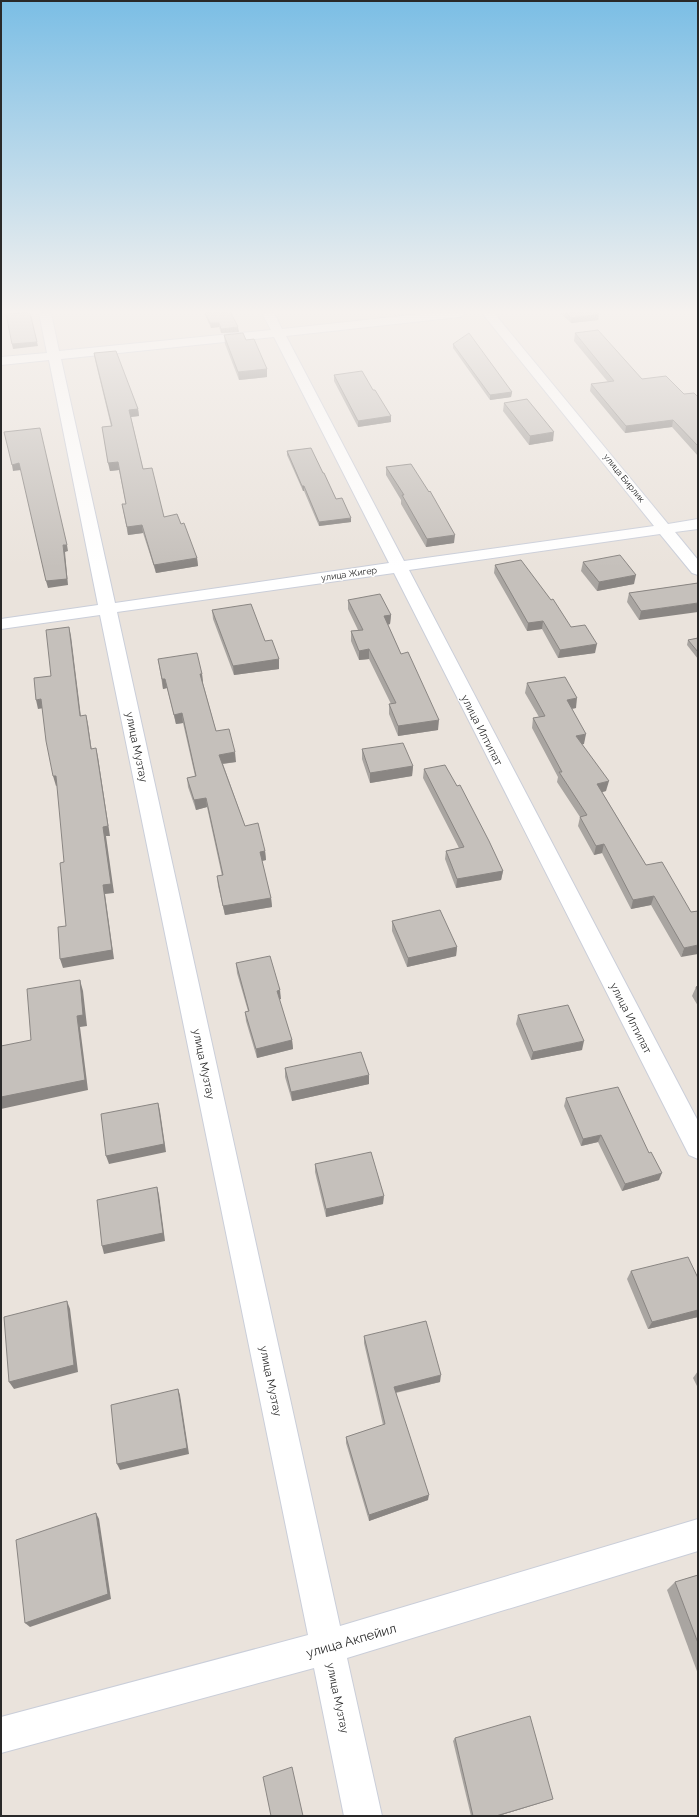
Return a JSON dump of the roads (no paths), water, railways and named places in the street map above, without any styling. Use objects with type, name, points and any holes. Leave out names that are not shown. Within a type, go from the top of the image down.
[{"type":"street","name":"улица Музтау","points":[[62,398],[108,608],[363,1816]]},
{"type":"street","name":"улица Илтипат","points":[[311,398],[397,567],[698,1147]]},
{"type":"street","name":"улица Бирлик","points":[[558,398],[698,570]]},
{"type":"street","name":"улица Жигер","points":[[1,624],[698,524]]},
{"type":"street","name":"улица Акпейил","points":[[1,1734],[328,1647],[698,1535]]}]
